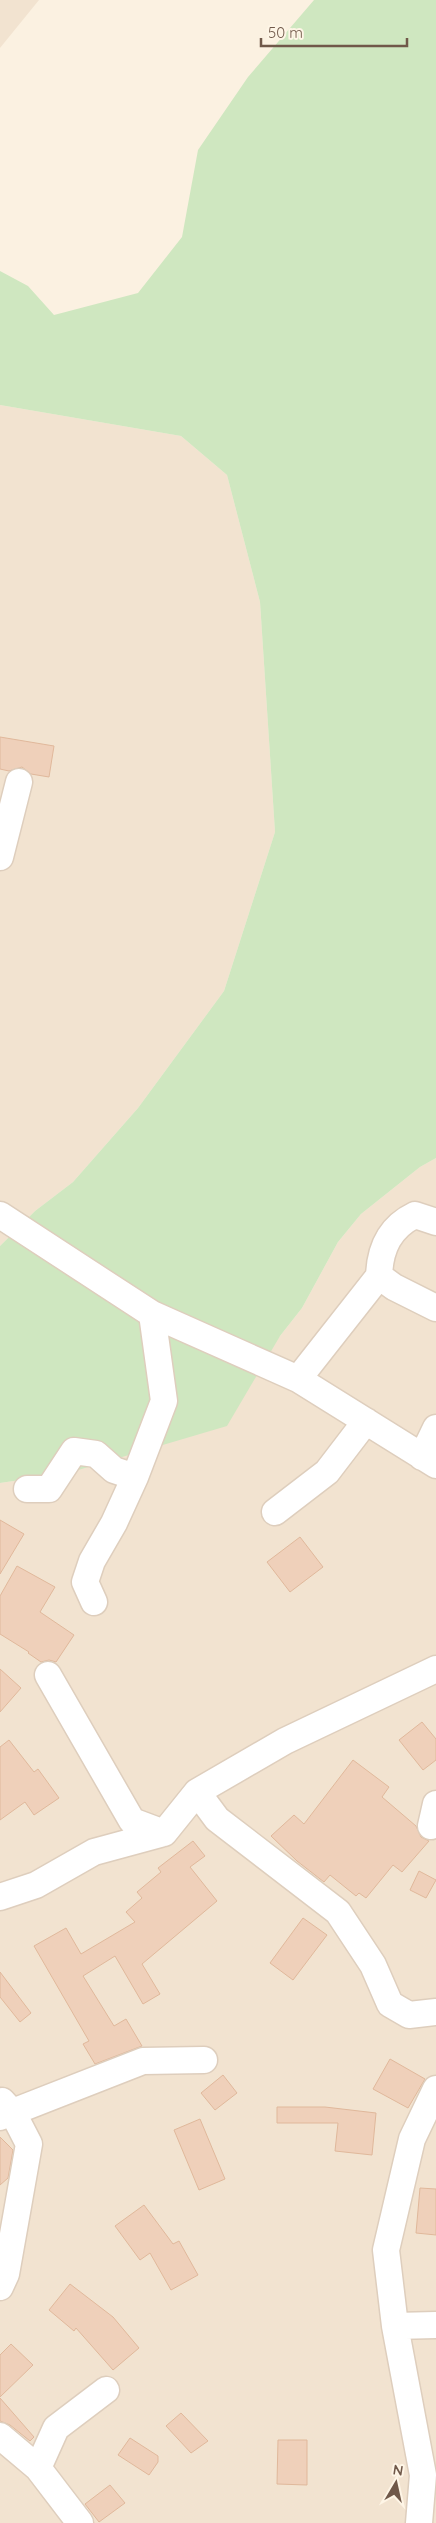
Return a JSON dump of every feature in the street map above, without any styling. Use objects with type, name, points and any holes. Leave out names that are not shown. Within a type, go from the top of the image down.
[{"type":"street","points":[[0,857],[19,782]]},
{"type":"street","points":[[0,1215],[152,1314],[298,1379],[429,1461],[436,1428]]},
{"type":"street","points":[[298,1379],[379,1276],[380,1262],[389,1236],[401,1221],[415,1215],[436,1222]]},
{"type":"street","points":[[379,1276],[394,1287],[436,1308]]},
{"type":"street","points":[[94,1602],[85,1582],[92,1561],[114,1523],[164,1401],[152,1314]]},
{"type":"street","points":[[276,1512],[327,1472],[366,1421]]},
{"type":"street","points":[[27,1489],[49,1489],[74,1452],[96,1454],[114,1470],[134,1477]]},
{"type":"street","points":[[0,1897],[36,1885],[94,1852],[164,1833],[198,1792],[285,1741],[436,1670]]},
{"type":"street","points":[[48,1675],[132,1821],[164,1833]]},
{"type":"street","points":[[198,1792],[217,1819],[338,1912],[373,1966],[390,2004],[409,2015],[436,2012]]},
{"type":"street","points":[[0,2287],[6,2274],[30,2144],[4,2110],[143,2061],[204,2060]]},
{"type":"street","points":[[419,2523],[423,2475],[394,2326],[386,2250],[412,2139],[436,2089]]},
{"type":"street","points":[[394,2326],[436,2325]]},
{"type":"street","points":[[38,2468],[56,2428],[106,2390]]},
{"type":"street","points":[[0,2436],[38,2468],[80,2523]]},
{"type":"shaded area","points":[[0,0],[39,0],[0,48]]},
{"type":"shaded area","points":[[0,405],[181,436],[227,475],[260,602],[275,832],[224,991],[138,1108],[73,1182],[35,1211],[0,1246]]},
{"type":"shaded area","points":[[436,1158],[436,2523],[0,2523],[0,1483],[68,1473],[280,1336],[302,1308],[338,1242],[361,1214],[420,1167]]},
{"type":"green space","points":[[314,0],[436,0],[436,1158],[420,1167],[361,1214],[338,1242],[302,1308],[280,1336],[227,1426],[68,1473],[0,1483],[0,1246],[35,1211],[73,1182],[138,1108],[224,991],[275,832],[260,602],[227,475],[181,436],[0,405],[0,271],[28,286],[54,315],[138,293],[182,237],[198,150],[248,77]]},
{"type":"building","points":[[0,737],[54,746],[49,777],[31,774],[22,767],[9,771],[0,769]]},
{"type":"building","points":[[0,1520],[24,1534],[0,1574]]},
{"type":"building","points":[[300,1537],[323,1567],[290,1592],[267,1562]]},
{"type":"building","points":[[17,1566],[55,1587],[40,1612],[74,1635],[56,1662],[49,1660],[41,1662],[0,1634],[0,1596]]},
{"type":"building","points":[[0,1669],[21,1688],[0,1712]]},
{"type":"building","points":[[422,1722],[436,1739],[436,1760],[423,1770],[399,1740]]},
{"type":"building","points":[[9,1740],[34,1772],[38,1769],[59,1798],[34,1815],[25,1802],[0,1820],[0,1747]]},
{"type":"building","points":[[353,1760],[389,1787],[382,1797],[416,1826],[421,1837],[429,1841],[402,1872],[393,1865],[366,1898],[359,1893],[356,1896],[330,1875],[324,1882],[297,1861],[271,1836],[294,1815],[304,1824]]},
{"type":"building","points":[[193,1841],[205,1856],[190,1867],[217,1901],[142,1964],[160,1994],[143,2004],[115,1956],[83,1976],[114,2026],[126,2019],[142,2046],[95,2064],[83,2044],[89,2041],[34,1946],[66,1928],[81,1954],[135,1922],[126,1912],[142,1898],[137,1892],[161,1872],[158,1868]]},
{"type":"building","points":[[419,1871],[436,1880],[426,1898],[410,1890]]},
{"type":"building","points":[[303,1918],[327,1935],[293,1980],[270,1963]]},
{"type":"building","points":[[0,1972],[31,2013],[20,2022],[0,1997]]},
{"type":"building","points":[[390,2059],[425,2079],[408,2108],[373,2089]]},
{"type":"building","points":[[223,2075],[237,2093],[215,2110],[201,2093]]},
{"type":"building","points":[[277,2107],[325,2107],[376,2113],[372,2155],[335,2151],[338,2123],[277,2123]]},
{"type":"building","points":[[200,2119],[225,2179],[199,2190],[174,2130]]},
{"type":"building","points":[[0,2137],[13,2150],[8,2178],[0,2185]]},
{"type":"building","points":[[420,2188],[436,2189],[436,2235],[416,2233]]},
{"type":"building","points":[[144,2205],[173,2244],[179,2241],[198,2275],[171,2290],[150,2253],[140,2260],[115,2226]]},
{"type":"building","points":[[70,2284],[113,2317],[139,2348],[113,2370],[76,2328],[74,2331],[49,2310]]},
{"type":"building","points":[[11,2344],[33,2365],[0,2397],[0,2355]]},
{"type":"building","points":[[0,2398],[34,2437],[30,2441],[10,2425],[0,2421]]},
{"type":"building","points":[[181,2413],[208,2441],[191,2453],[166,2426]]},
{"type":"building","points":[[130,2438],[158,2456],[158,2462],[149,2475],[118,2455]]},
{"type":"building","points":[[278,2440],[307,2440],[307,2485],[277,2484]]},
{"type":"building","points":[[110,2485],[125,2503],[99,2522],[85,2504]]}]
